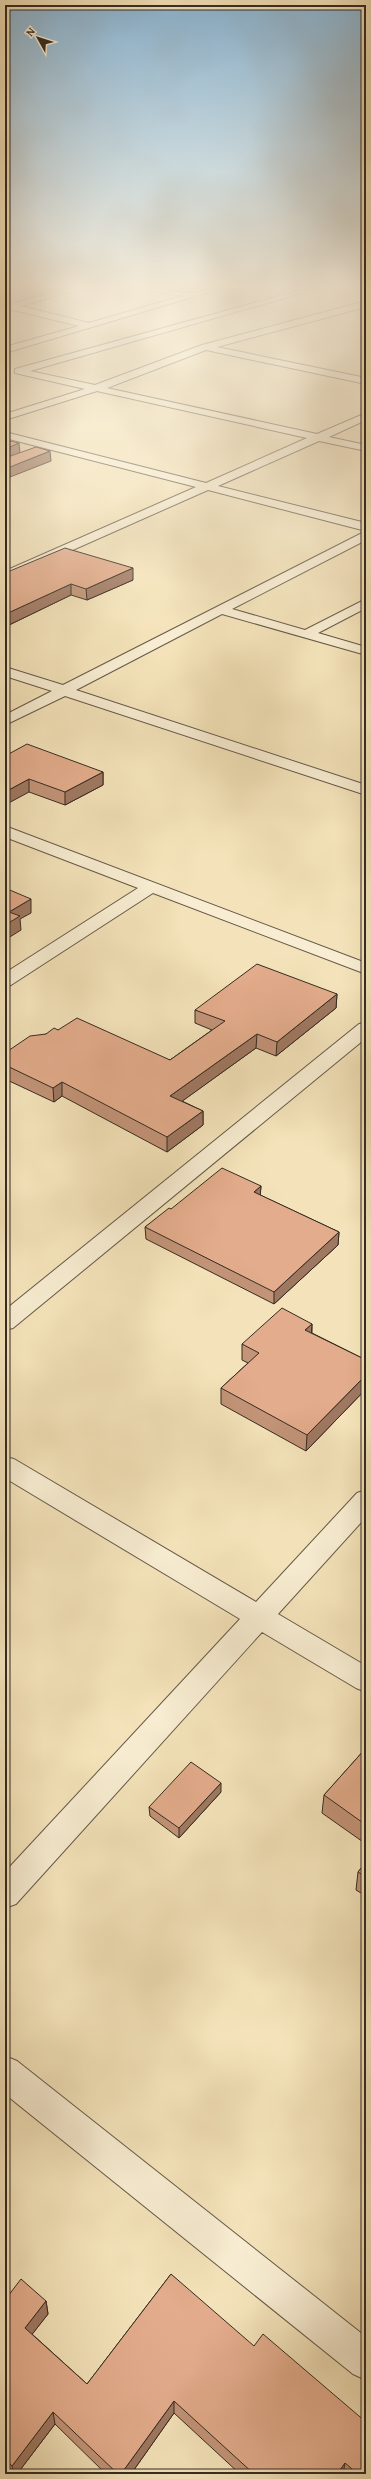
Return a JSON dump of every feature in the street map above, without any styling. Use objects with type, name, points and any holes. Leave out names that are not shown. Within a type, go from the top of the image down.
[{"type":"street","points":[[5,417],[47,404]]},
{"type":"street","points":[[168,404],[366,448]]},
{"type":"street","points":[[5,576],[366,416]]},
{"type":"street","points":[[5,435],[366,527]]},
{"type":"street","points":[[31,454],[50,447]]},
{"type":"street","points":[[5,721],[366,535]]},
{"type":"street","points":[[307,634],[366,603]]},
{"type":"street","points":[[220,610],[366,651]]},
{"type":"street","points":[[5,671],[366,790]]},
{"type":"street","points":[[5,830],[366,969]]},
{"type":"street","points":[[5,981],[151,887]]},
{"type":"street","points":[[5,1322],[366,1028]]},
{"type":"street","points":[[5,1466],[366,1680]]},
{"type":"street","points":[[5,1894],[366,1500]]},
{"type":"street","points":[[5,2073],[366,2361]]},
{"type":"building","points":[[5,440],[19,443],[5,449]]},
{"type":"building","points":[[36,447],[50,451],[5,469],[5,458]]},
{"type":"building","points":[[65,548],[133,568],[86,589],[71,584],[8,613],[5,612],[5,573]]},
{"type":"building","points":[[27,744],[103,772],[65,792],[29,779],[5,792],[5,756]]},
{"type":"building","points":[[5,888],[31,899],[9,912],[20,916],[5,925]]},
{"type":"building","points":[[257,964],[337,994],[277,1042],[257,1034],[170,1096],[203,1111],[167,1137],[62,1082],[53,1088],[5,1065],[5,1053],[30,1036],[46,1034],[54,1028],[58,1030],[77,1018],[170,1060],[225,1021],[195,1010]]},
{"type":"building","points":[[222,1168],[261,1186],[254,1192],[339,1232],[274,1292],[145,1227],[169,1208],[171,1209]]},
{"type":"building","points":[[282,1308],[312,1324],[305,1330],[366,1360],[366,1375],[307,1435],[221,1388],[259,1353],[242,1344]]},
{"type":"building","points":[[366,1748],[366,1825],[324,1795]]},
{"type":"building","points":[[191,1762],[221,1783],[179,1828],[149,1807]]},
{"type":"building","points":[[366,1862],[366,1877],[358,1872]]},
{"type":"building","points":[[171,2274],[254,2346],[263,2334],[366,2422],[366,2474],[358,2474],[345,2463],[337,2474],[254,2474],[174,2401],[121,2474],[118,2474],[53,2412],[12,2466],[5,2459],[5,2300],[21,2279],[46,2301],[25,2328],[87,2384]]}]
